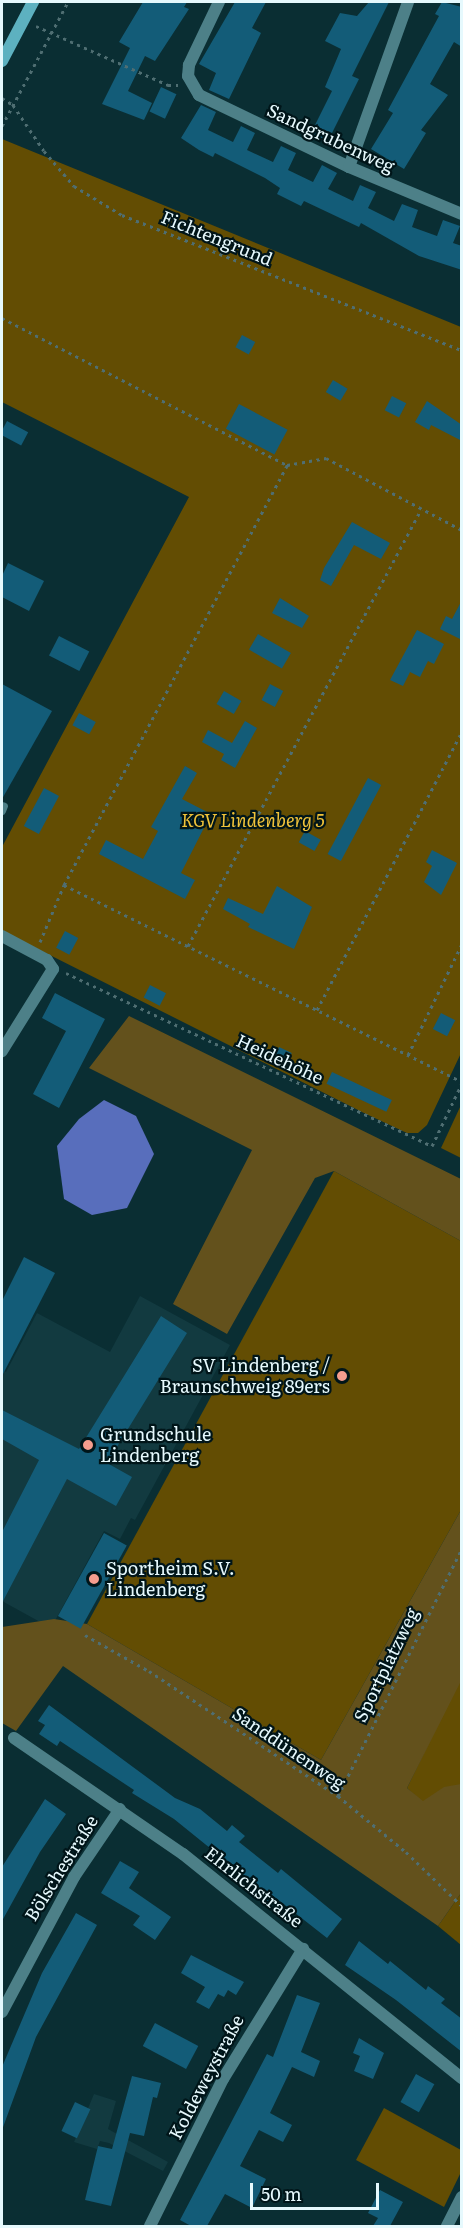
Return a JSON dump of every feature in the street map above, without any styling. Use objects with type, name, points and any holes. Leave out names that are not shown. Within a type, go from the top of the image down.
[{"type":"main road","points":[[2,61],[33,2]]},
{"type":"street","points":[[192,86],[189,65],[219,2]]},
{"type":"street","points":[[349,167],[408,2]]},
{"type":"street","name":"Sandgrubenweg","points":[[192,86],[214,103],[349,167],[462,214]]},
{"type":"street","points":[[2,936],[35,953],[53,969],[2,1052]]},
{"type":"street","name":"Ehrlichstraße","points":[[14,1737],[120,1809],[303,1950],[462,2078]]},
{"type":"street","name":"Bölschestraße","points":[[2,2012],[74,1877],[120,1809]]},
{"type":"street","name":"Koldeweystraße","points":[[150,2226],[223,2079],[303,1950]]},
{"type":"street","points":[[447,2226],[462,2198]]},
{"type":"path","points":[[2,126],[68,2]]},
{"type":"path","points":[[24,20],[51,35],[168,85],[192,86]]},
{"type":"path","name":"Fichtengrund","points":[[2,98],[13,105],[44,151],[74,186],[122,215],[462,350]]},
{"type":"path","points":[[2,318],[286,465],[326,458],[462,530]]},
{"type":"path","points":[[35,953],[64,885],[286,465]]},
{"type":"path","points":[[188,946],[421,509]]},
{"type":"path","points":[[317,1010],[462,732]]},
{"type":"path","points":[[64,885],[462,1082]]},
{"type":"path","points":[[408,1055],[462,944]]},
{"type":"path","name":"Heidehöhe","points":[[53,969],[432,1146],[462,1082]]},
{"type":"path","name":"Sportplatzweg","points":[[338,1796],[462,1548]]},
{"type":"path","name":"Sanddünenweg","points":[[85,1635],[149,1671],[338,1796],[406,1852],[462,1906]]},
{"type":"shaded area","points":[[129,1016],[461,1179],[461,1241],[334,1171],[315,1178],[227,1334],[173,1304],[252,1150],[89,1068]]},
{"type":"shaded area","name":"Grundschule Lindenberg","points":[[140,1296],[230,1345],[135,1520],[131,1518],[120,1539],[104,1531],[51,1628],[2,1601],[2,1370],[6,1372],[37,1313],[110,1352]]},
{"type":"shaded area","points":[[461,1510],[461,1681],[407,1788],[423,1801],[444,1787],[461,1784],[461,1893],[438,1926],[63,1666],[16,1731],[2,1723],[2,1627],[54,1619],[87,1624],[321,1760]]},
{"type":"shaded area","points":[[94,2094],[116,2101],[108,2129],[168,2162],[163,2171],[109,2143],[100,2141],[97,2149],[74,2142]]},
{"type":"green space","name":"KGV Lindenberg 5","points":[[2,139],[461,327],[462,1051],[427,1125],[418,1133],[407,1133],[364,1113],[2,931],[2,847],[189,497],[2,402]]},
{"type":"green space","points":[[461,1105],[461,1158],[441,1148]]},
{"type":"green space","name":"SV Lindenberg / Braunschweig 89ers","points":[[334,1171],[461,1241],[461,1510],[321,1760],[87,1624]]},
{"type":"green space","points":[[461,1677],[461,1838],[407,1788]]},
{"type":"green space","points":[[461,1893],[461,1945],[438,1926]]},
{"type":"green space","points":[[384,2108],[461,2150],[461,2172],[444,2207],[356,2160]]},
{"type":"water","points":[[104,1100],[136,1116],[154,1154],[127,1208],[92,1215],[64,1199],[57,1146],[79,1119]]},
{"type":"building","points":[[143,2],[187,2],[184,7],[189,9],[155,61],[145,56],[128,91],[152,103],[144,120],[102,104],[130,48],[119,42]]},
{"type":"building","points":[[235,2],[266,2],[252,28],[261,33],[229,99],[209,90],[216,73],[199,64]]},
{"type":"building","points":[[369,2],[389,2],[352,76],[359,79],[332,133],[328,131],[324,140],[311,133],[332,91],[325,87],[341,49],[325,41],[340,13],[357,16]]},
{"type":"building","points":[[442,2],[462,7],[462,47],[454,42],[430,84],[448,95],[421,130],[426,133],[404,169],[371,149],[393,113],[388,110],[439,16],[435,14]]},
{"type":"building","points":[[161,87],[176,94],[165,119],[150,111]]},
{"type":"building","points":[[201,105],[216,112],[208,130],[233,142],[241,126],[255,133],[247,150],[273,162],[281,146],[296,153],[288,170],[313,182],[322,165],[337,173],[328,189],[353,201],[360,185],[376,192],[368,208],[394,221],[402,204],[418,210],[412,227],[437,236],[443,220],[460,226],[453,243],[462,246],[462,270],[419,256],[361,223],[359,227],[304,201],[301,206],[277,194],[280,188],[265,178],[215,153],[213,157],[199,150],[181,138]]},
{"type":"building","points":[[242,335],[255,342],[249,354],[235,347]]},
{"type":"building","points":[[333,380],[348,389],[340,401],[326,392]]},
{"type":"building","points":[[392,396],[406,403],[399,418],[385,410]]},
{"type":"building","points":[[427,401],[462,425],[462,441],[431,425],[429,430],[415,422]]},
{"type":"building","points":[[239,404],[288,430],[274,455],[226,429]]},
{"type":"building","points":[[7,421],[28,432],[21,446],[2,435]]},
{"type":"building","points":[[352,522],[390,543],[381,559],[354,545],[331,586],[320,580],[324,568]]},
{"type":"building","points":[[8,563],[44,581],[29,611],[2,597],[2,576]]},
{"type":"building","points":[[280,598],[309,616],[302,628],[272,613]]},
{"type":"building","points":[[462,600],[462,640],[440,629],[446,616],[452,619]]},
{"type":"building","points":[[417,630],[444,644],[434,664],[428,661],[420,677],[410,672],[403,686],[390,680]]},
{"type":"building","points":[[258,634],[291,653],[282,669],[249,650]]},
{"type":"building","points":[[59,636],[89,651],[79,671],[49,656]]},
{"type":"building","points":[[2,684],[52,711],[2,799]]},
{"type":"building","points":[[270,684],[283,691],[275,707],[262,700]]},
{"type":"building","points":[[224,691],[241,701],[234,714],[216,704]]},
{"type":"building","points":[[79,713],[96,722],[89,734],[72,725]]},
{"type":"building","points":[[245,721],[257,728],[235,768],[221,760],[224,754],[202,742],[208,730],[232,743]]},
{"type":"building","points":[[185,766],[197,773],[182,799],[211,814],[181,873],[195,880],[185,899],[99,854],[106,840],[143,859],[158,831],[151,827]]},
{"type":"building","points":[[368,778],[381,785],[341,861],[328,854]]},
{"type":"building","points":[[44,788],[59,796],[39,834],[24,826]]},
{"type":"building","points":[[305,831],[321,840],[314,851],[299,842]]},
{"type":"building","points":[[432,850],[457,863],[441,895],[424,882],[432,866],[426,862]]},
{"type":"building","points":[[277,886],[312,907],[294,949],[248,927],[250,924],[223,909],[228,898],[263,914]]},
{"type":"building","points":[[65,931],[78,938],[69,955],[56,948]]},
{"type":"building","points":[[150,985],[166,993],[160,1006],[144,997]]},
{"type":"building","points":[[55,993],[105,1019],[59,1108],[33,1094],[66,1031],[42,1018]]},
{"type":"building","points":[[441,1013],[455,1020],[447,1036],[433,1029]]},
{"type":"building","points":[[279,1047],[292,1053],[286,1065],[274,1059]]},
{"type":"building","points":[[332,1072],[392,1100],[386,1112],[327,1084]]},
{"type":"building","points":[[24,1257],[55,1273],[2,1376],[2,1301]]},
{"type":"building","points":[[161,1316],[187,1333],[107,1463],[132,1477],[116,1506],[67,1479],[2,1603],[2,1532],[39,1460],[2,1439],[2,1410],[79,1449]]},
{"type":"building","name":"Sportheim S.V. Lindenberg","points":[[104,1533],[127,1546],[81,1629],[58,1616]]},
{"type":"building","points":[[49,1705],[175,1798],[200,1809],[227,1831],[232,1825],[245,1836],[239,1842],[278,1873],[281,1869],[342,1919],[327,1938],[276,1898],[271,1906],[258,1895],[262,1890],[174,1819],[132,1793],[134,1790],[60,1741],[57,1746],[39,1734],[45,1725],[38,1721]]},
{"type":"building","points":[[45,1799],[66,1814],[40,1852],[2,1921],[2,1867]]},
{"type":"building","points":[[120,1861],[139,1872],[129,1888],[171,1917],[155,1940],[133,1925],[140,1916],[101,1893]]},
{"type":"building","points":[[76,1913],[97,1925],[36,2037],[2,2130],[2,2067],[42,1973]]},
{"type":"building","points":[[359,1941],[388,1964],[390,1961],[426,1990],[428,1986],[445,1999],[441,2003],[462,2019],[462,2052],[396,2000],[345,1965]]},
{"type":"building","points":[[191,1955],[244,1982],[236,1995],[228,1990],[224,1997],[218,1994],[209,2009],[196,2002],[205,1987],[181,1973]]},
{"type":"building","points":[[297,1995],[320,2003],[301,2052],[320,2061],[314,2077],[292,2067],[270,2113],[292,2125],[283,2142],[259,2130],[240,2166],[266,2179],[252,2208],[225,2194],[207,2226],[191,2226],[180,2220],[267,2054],[273,2057]]},
{"type":"building","points":[[155,2023],[198,2046],[186,2069],[143,2046]]},
{"type":"building","points":[[359,2038],[384,2053],[373,2079],[354,2071],[360,2056],[353,2053]]},
{"type":"building","points":[[416,2074],[434,2084],[419,2112],[400,2102]]},
{"type":"building","points":[[132,2076],[161,2083],[157,2098],[153,2097],[144,2136],[130,2133],[111,2206],[85,2200],[98,2146],[112,2149]]},
{"type":"building","points":[[75,2102],[90,2109],[77,2138],[61,2131]]},
{"type":"building","points":[[380,2190],[403,2202],[390,2226],[373,2226],[378,2218],[368,2213]]},
{"type":"place","name":"SV Lindenberg / Braunschweig 89ers","points":[[342,1376]]},
{"type":"place","name":"Grundschule Lindenberg","points":[[88,1445]]},
{"type":"place","name":"Sportheim S.V. Lindenberg","points":[[94,1579]]}]
